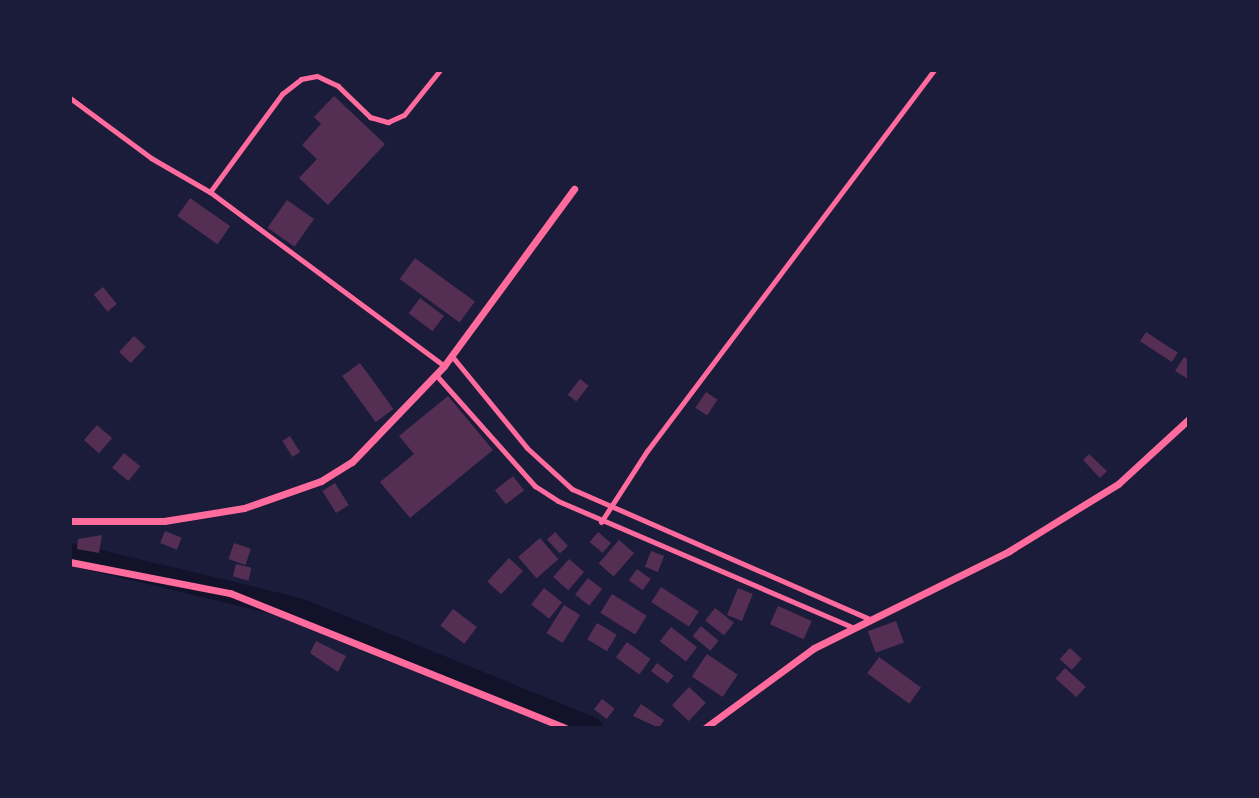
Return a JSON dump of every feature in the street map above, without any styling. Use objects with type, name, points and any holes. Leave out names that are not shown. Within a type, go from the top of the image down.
[{"type":"street","points":[[210,192],[282,94],[301,79],[317,76],[338,86],[370,117],[388,122],[404,115],[440,70]]},
{"type":"street","points":[[601,522],[610,505],[934,70]]},
{"type":"street","points":[[70,98],[151,158],[210,192],[444,366]]},
{"type":"street","points":[[70,521],[194,518],[284,496],[352,462],[444,366],[574,189]]},
{"type":"street","points":[[451,354],[553,476],[610,505],[871,619]]},
{"type":"street","points":[[436,375],[535,486],[601,522],[855,628]]},
{"type":"street","points":[[705,728],[814,648],[1042,533],[1118,484],[1189,419]]},
{"type":"street","points":[[70,562],[230,593],[565,728]]},
{"type":"building","points":[[334,96],[385,144],[328,205],[299,178],[317,159],[302,145],[321,124],[314,117]]},
{"type":"building","points":[[190,198],[230,226],[218,244],[177,216]]},
{"type":"building","points":[[287,200],[314,219],[295,247],[267,228]]},
{"type":"building","points":[[415,258],[475,301],[460,323],[400,279]]},
{"type":"building","points":[[103,287],[117,304],[108,312],[94,295]]},
{"type":"building","points":[[420,298],[444,316],[433,331],[409,313]]},
{"type":"building","points":[[1146,332],[1178,353],[1172,362],[1140,341]]},
{"type":"building","points":[[134,336],[146,347],[131,363],[119,352]]},
{"type":"building","points":[[1184,357],[1189,360],[1188,379],[1175,371]]},
{"type":"building","points":[[360,363],[394,409],[376,422],[342,376]]},
{"type":"building","points":[[580,379],[589,386],[576,402],[568,395]]},
{"type":"building","points":[[706,392],[718,400],[707,416],[695,408]]},
{"type":"building","points":[[448,396],[493,450],[410,518],[380,482],[414,454],[399,436]]},
{"type":"building","points":[[97,425],[112,438],[99,453],[84,440]]},
{"type":"building","points":[[290,436],[300,452],[292,457],[282,441]]},
{"type":"building","points":[[124,453],[140,466],[128,481],[112,468]]},
{"type":"building","points":[[1089,454],[1107,471],[1100,478],[1083,460]]},
{"type":"building","points":[[513,476],[524,490],[506,504],[495,490]]},
{"type":"building","points":[[335,483],[349,505],[336,513],[322,491]]},
{"type":"building","points":[[165,531],[182,538],[177,550],[160,543]]},
{"type":"building","points":[[555,532],[568,546],[560,553],[547,540]]},
{"type":"building","points":[[598,532],[611,543],[603,553],[590,542]]},
{"type":"building","points":[[102,535],[99,553],[77,549],[78,539]]},
{"type":"building","points":[[540,538],[558,559],[536,578],[518,557]]},
{"type":"building","points":[[619,540],[634,553],[614,577],[599,563]]},
{"type":"building","points":[[234,543],[251,549],[245,565],[228,559]]},
{"type":"building","points":[[651,551],[664,556],[658,572],[645,567]]},
{"type":"building","points":[[509,558],[523,571],[501,594],[487,581]]},
{"type":"building","points":[[569,559],[584,572],[568,590],[553,577]]},
{"type":"building","points":[[236,564],[252,568],[248,580],[233,577]]},
{"type":"building","points":[[637,569],[651,579],[643,590],[629,580]]},
{"type":"building","points":[[588,578],[602,589],[589,606],[575,595]]},
{"type":"building","points":[[661,587],[699,612],[689,627],[651,602]]},
{"type":"building","points":[[544,588],[562,602],[549,619],[531,605]]},
{"type":"building","points":[[738,588],[753,594],[742,621],[727,615]]},
{"type":"building","points":[[612,594],[647,616],[635,634],[600,613]]},
{"type":"building","points":[[564,605],[580,615],[563,643],[547,633]]},
{"type":"building","points":[[778,606],[812,621],[804,639],[770,624]]},
{"type":"building","points":[[715,608],[734,623],[724,635],[705,621]]},
{"type":"building","points":[[453,609],[477,627],[464,644],[440,626]]},
{"type":"building","points":[[896,621],[904,643],[876,653],[868,631]]},
{"type":"building","points":[[597,623],[617,635],[607,651],[587,639]]},
{"type":"building","points":[[701,626],[719,641],[710,651],[693,636]]},
{"type":"building","points":[[671,627],[697,647],[686,662],[660,641]]},
{"type":"building","points":[[316,641],[346,656],[338,672],[310,653]]},
{"type":"building","points":[[627,642],[650,659],[639,674],[616,657]]},
{"type":"building","points":[[1070,648],[1082,659],[1071,670],[1060,659]]},
{"type":"building","points":[[707,654],[738,675],[723,697],[692,676]]},
{"type":"building","points":[[879,657],[921,688],[909,704],[867,673]]},
{"type":"building","points":[[657,663],[674,676],[668,684],[651,671]]},
{"type":"building","points":[[1065,668],[1086,687],[1076,697],[1056,678]]},
{"type":"building","points":[[689,687],[706,703],[689,721],[672,705]]},
{"type":"building","points":[[602,699],[615,709],[607,719],[594,709]]},
{"type":"building","points":[[641,704],[664,720],[659,728],[633,716]]},
{"type":"waterway","points":[[70,554],[299,609],[592,728]]}]
